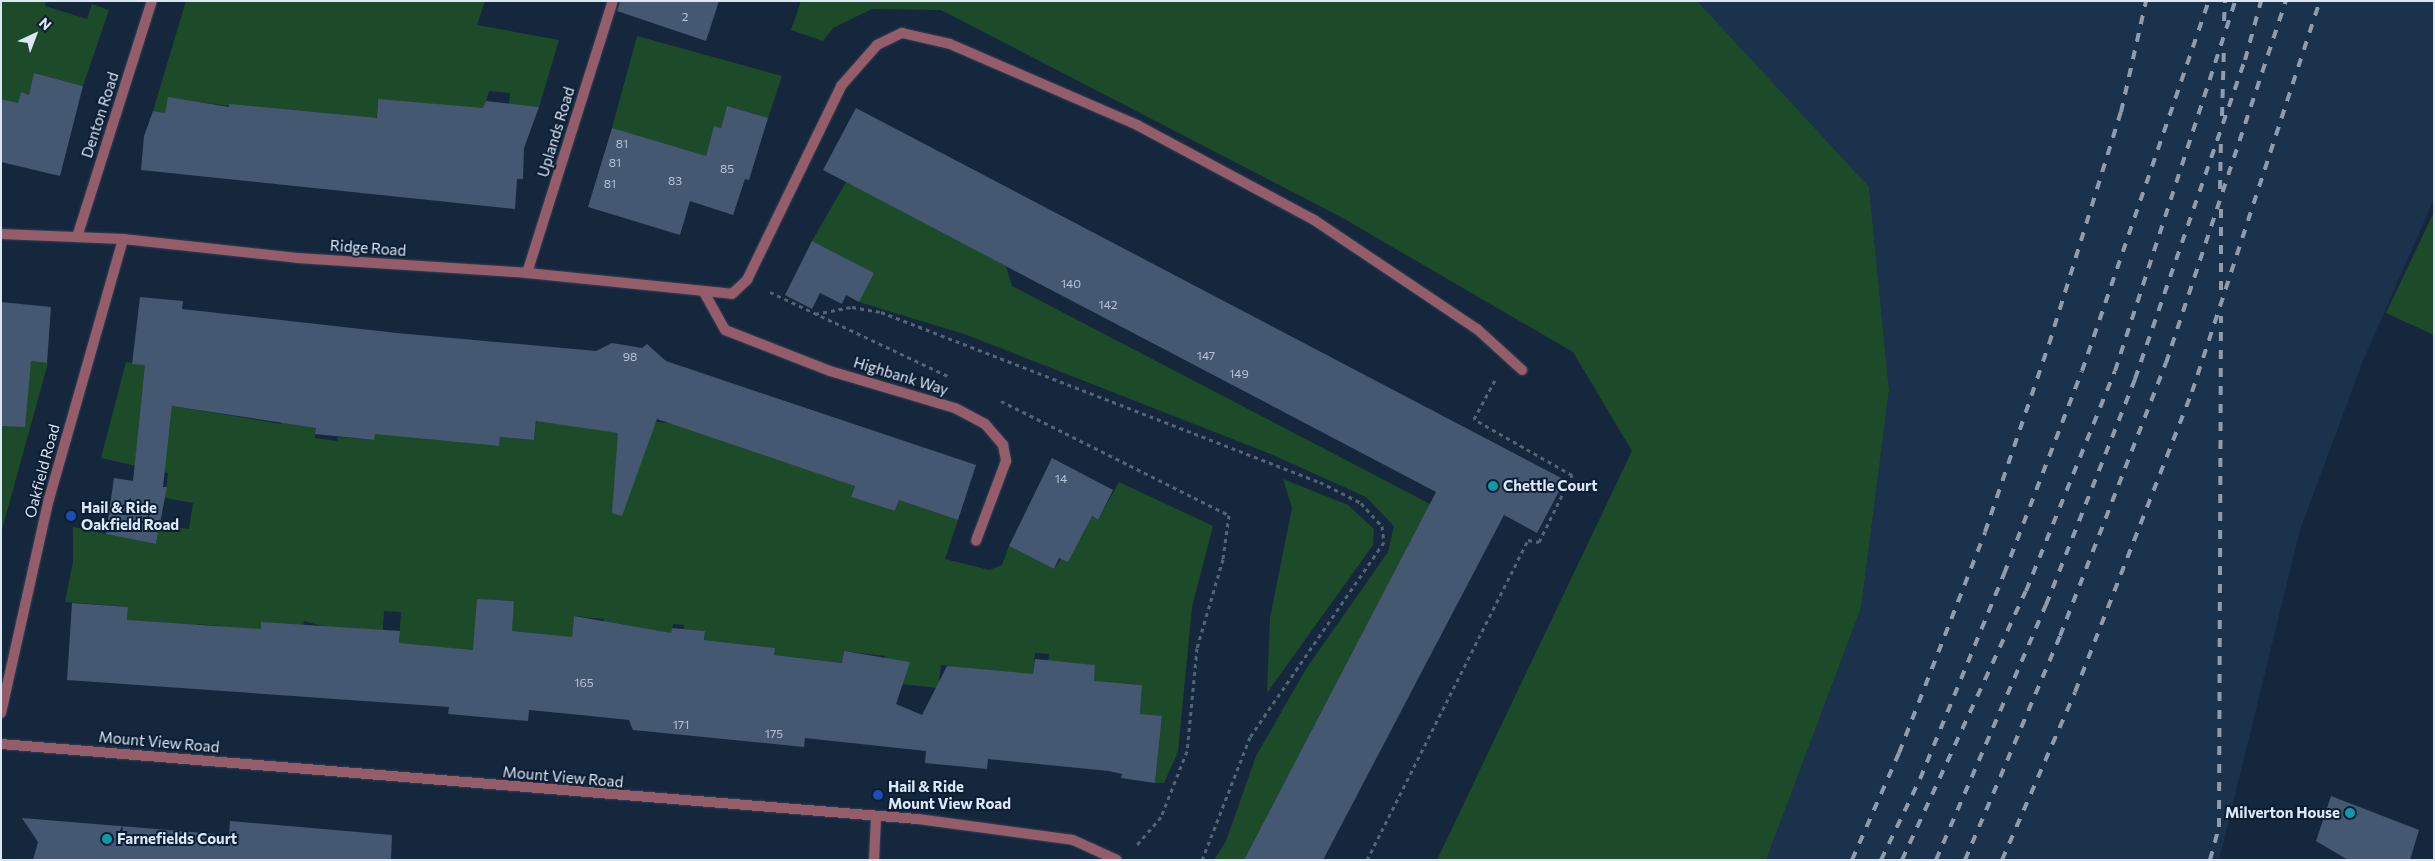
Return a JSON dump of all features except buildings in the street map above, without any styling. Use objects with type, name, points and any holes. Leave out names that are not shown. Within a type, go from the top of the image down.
[{"type":"street","name":"Denton Road","points":[[77,238],[152,1]]},
{"type":"street","name":"Uplands Road","points":[[527,273],[612,1]]},
{"type":"street","points":[[747,280],[841,86],[877,45],[902,33],[950,44],[1137,125],[1220,169],[1384,263],[1477,329],[1522,370]]},
{"type":"street","name":"Ridge Road","points":[[1,234],[123,239],[297,258],[527,273],[705,294],[732,294],[747,280]]},
{"type":"street","name":"Oakfield Road","points":[[1,713],[49,499],[123,239]]},
{"type":"street","name":"Highbank Way","points":[[705,294],[725,330],[830,371],[955,408],[985,424],[1003,446],[1006,461],[976,541]]},
{"type":"street","name":"Mount View Road","points":[[1,744],[876,818],[918,819],[1073,840],[1117,860]]},
{"type":"street","points":[[874,860],[876,818]]},
{"type":"path","points":[[747,280],[952,378]]},
{"type":"path","points":[[815,314],[852,307],[881,312],[1320,482],[1360,503],[1382,526],[1384,542],[1250,736],[1202,860]]},
{"type":"path","points":[[1366,860],[1528,540],[1539,542],[1572,475],[1474,419],[1508,357]]},
{"type":"path","points":[[993,397],[1229,515],[1223,559],[1197,648],[1187,751],[1161,817],[1132,853]]},
{"type":"shaded area","points":[[1696,1],[2434,1],[2434,199],[2362,363],[2300,530],[2219,860],[1766,860],[1861,608],[1889,390],[1869,187]]},
{"type":"green space","points":[[1,1],[46,1],[45,6],[87,19],[92,4],[109,10],[83,86],[35,73],[29,95],[21,93],[18,103],[1,99]]},
{"type":"green space","points":[[186,1],[485,1],[477,25],[559,40],[539,107],[509,104],[510,93],[489,91],[483,111],[378,100],[376,125],[168,98],[165,113],[153,111]]},
{"type":"green space","points":[[801,1],[1697,1],[1869,187],[1889,390],[1861,608],[1766,860],[1437,860],[1632,451],[1573,352],[1341,217],[941,10],[872,9],[833,28],[823,41],[791,30]]},
{"type":"green space","points":[[637,36],[782,76],[768,118],[727,106],[721,128],[714,127],[705,159],[612,128]]},
{"type":"green space","points":[[846,182],[1006,266],[1012,286],[1430,504],[1244,860],[1214,860],[1226,841],[1256,756],[1306,669],[1388,552],[1394,526],[1366,497],[1273,455],[967,335],[859,302],[873,273],[812,241]]},
{"type":"green space","points":[[2434,212],[2434,335],[2386,313]]},
{"type":"green space","points":[[31,361],[48,363],[1,533],[1,397]]},
{"type":"green space","points":[[126,362],[153,366],[143,388],[138,432],[169,435],[172,406],[281,424],[284,389],[319,393],[315,438],[337,441],[338,437],[374,440],[378,402],[427,439],[451,441],[455,394],[483,397],[478,444],[499,446],[500,437],[534,440],[538,410],[669,423],[855,485],[851,497],[895,511],[899,500],[958,520],[945,559],[989,570],[1002,565],[1009,546],[1054,569],[1091,516],[1098,520],[1119,482],[1213,526],[1192,607],[1178,752],[1164,783],[1155,783],[1162,717],[1140,714],[1142,685],[1124,683],[1121,713],[1091,710],[1095,665],[1048,661],[1049,654],[1035,653],[1030,705],[965,668],[941,665],[938,688],[882,682],[885,656],[844,651],[842,663],[774,655],[775,648],[704,640],[705,631],[684,629],[684,625],[673,624],[671,633],[603,641],[604,619],[574,616],[572,637],[510,649],[514,601],[495,600],[494,613],[473,650],[399,644],[401,612],[384,611],[382,642],[304,621],[303,626],[260,642],[221,640],[222,626],[197,624],[195,638],[127,620],[128,607],[65,602],[73,562],[73,527],[156,544],[160,524],[189,529],[193,503],[165,498],[168,473],[101,458]]},
{"type":"green space","points":[[1283,479],[1348,505],[1374,529],[1373,545],[1267,693],[1270,618],[1292,508]]},
{"type":"railway","points":[[1852,860],[1899,753],[1985,532],[2049,344],[2121,112],[2146,1]]},
{"type":"railway","points":[[1881,860],[1920,779],[2004,574],[2082,371],[2209,1]]},
{"type":"railway","points":[[2224,21],[2225,1]]},
{"type":"railway","points":[[1902,860],[2026,591],[2115,371],[2235,1]]},
{"type":"railway","points":[[1936,860],[2046,605],[2135,379],[2245,60],[2261,1]]},
{"type":"railway","points":[[1965,860],[2060,636],[2166,363],[2286,1]]},
{"type":"railway","points":[[2002,860],[2075,692],[2192,392],[2320,1]]},
{"type":"railway","points":[[2222,116],[2224,46]]},
{"type":"railway","points":[[2220,189],[2221,139]]},
{"type":"railway","points":[[2221,209],[2221,296]]},
{"type":"railway","points":[[2210,860],[2219,827],[2221,316]]},
{"type":"place","name":"Chettle Court","points":[[1493,486]]},
{"type":"place","name":"Hail & Ride Oakfield Road","points":[[71,516]]},
{"type":"place","name":"Hail & Ride Mount View Road","points":[[878,795]]},
{"type":"place","name":"Milverton House","points":[[2350,813]]},
{"type":"place","name":"Farnefields Court","points":[[107,839]]}]
